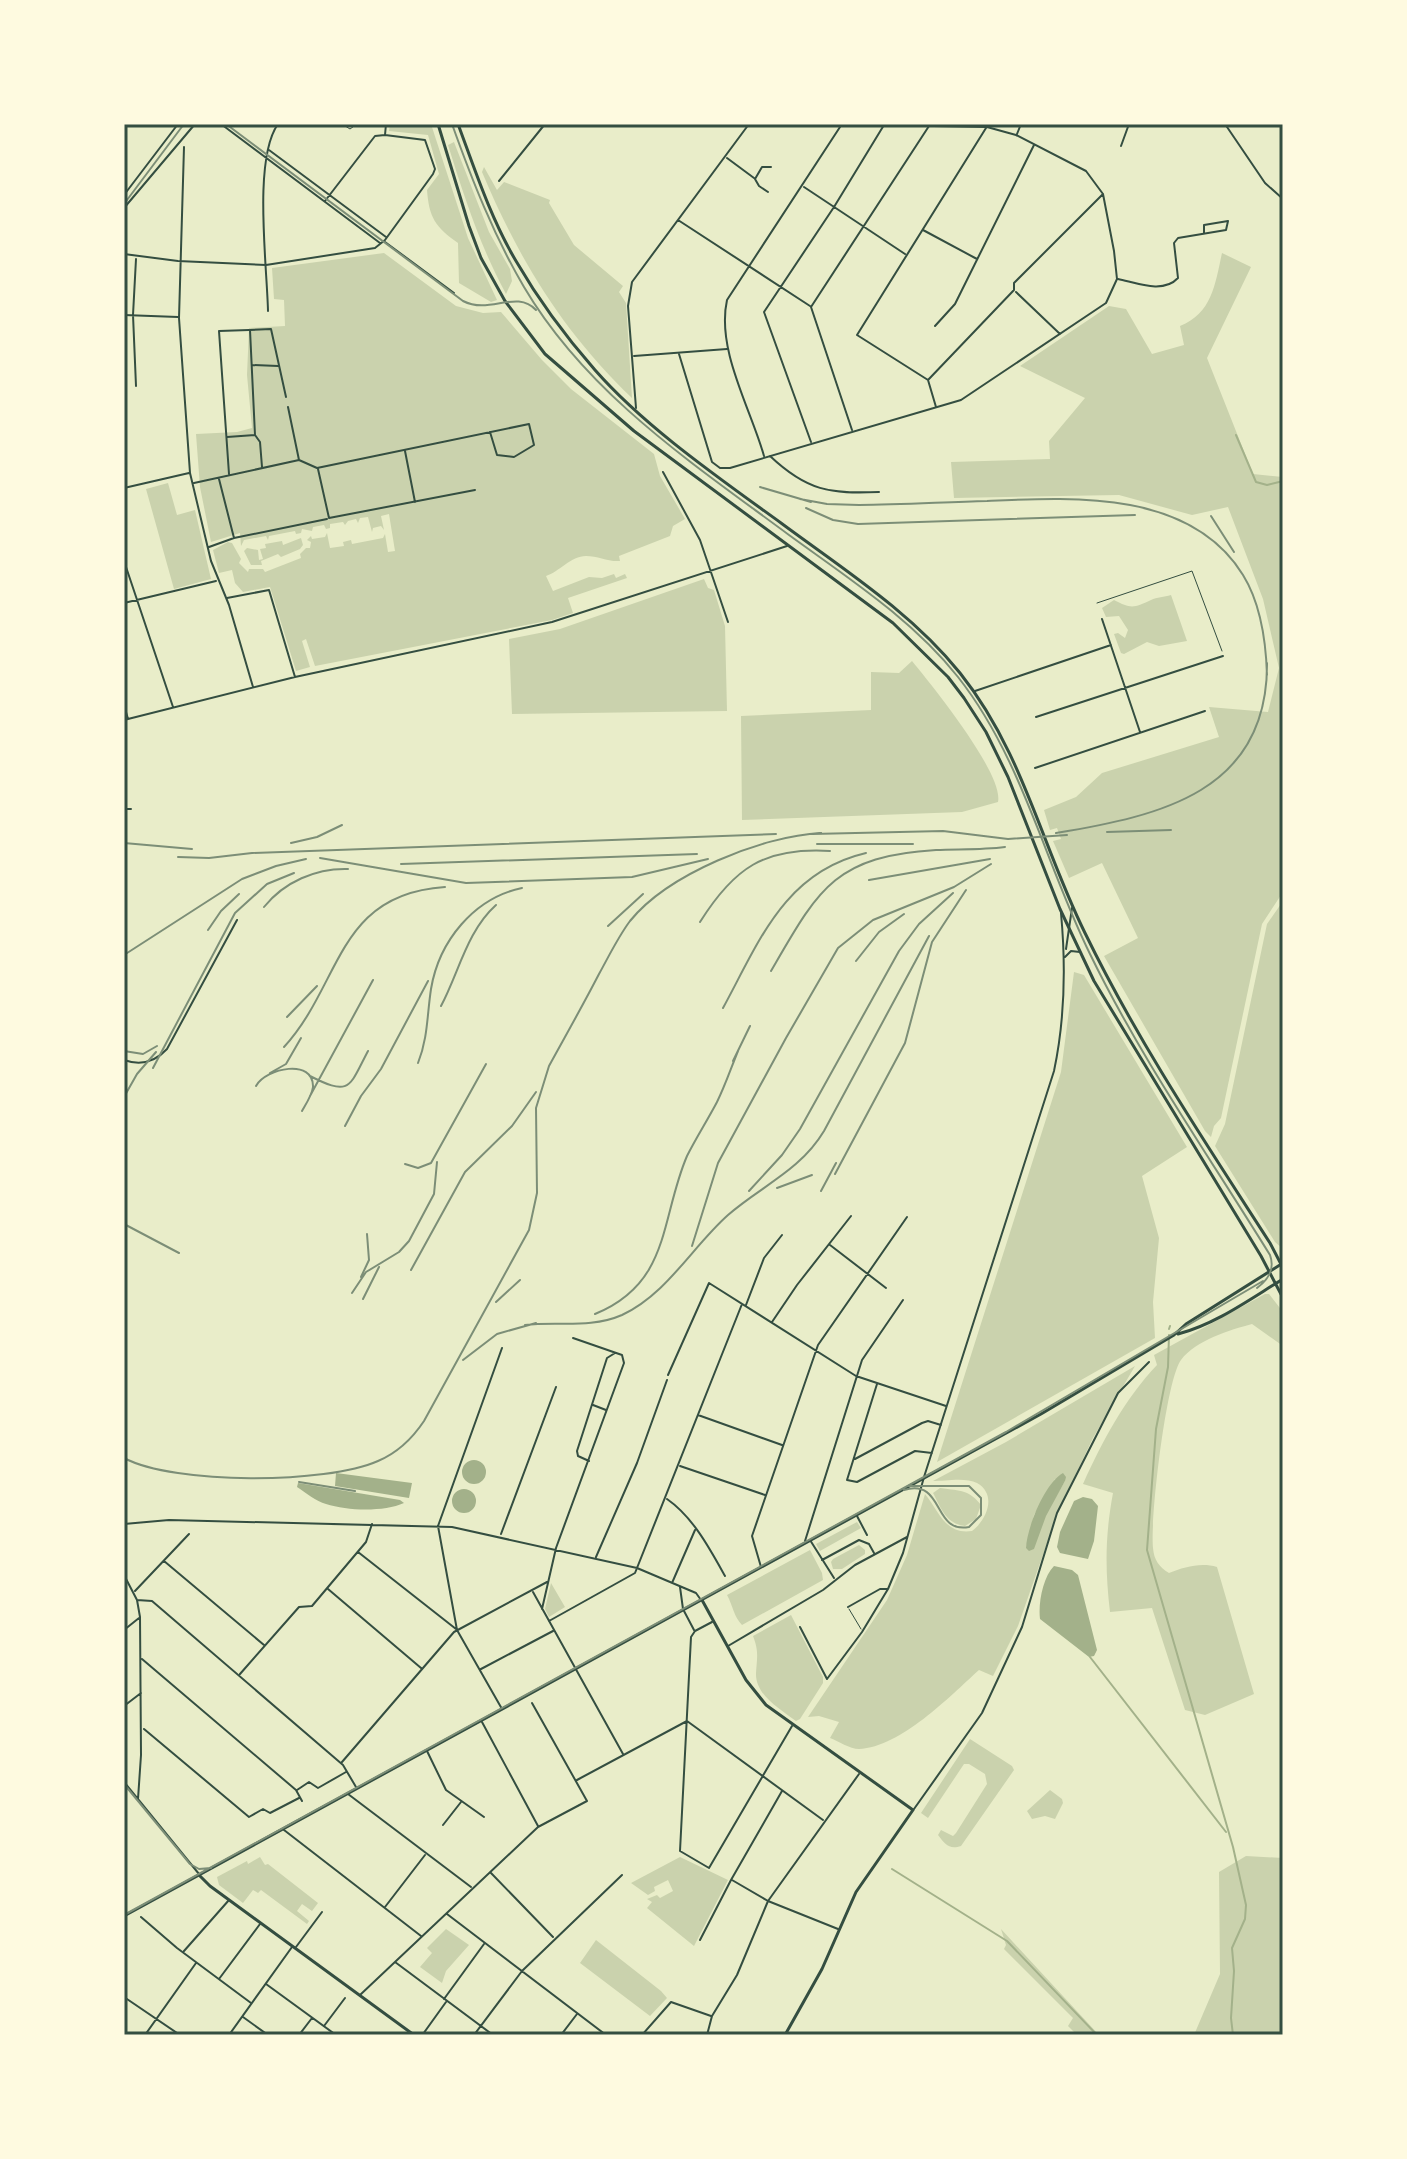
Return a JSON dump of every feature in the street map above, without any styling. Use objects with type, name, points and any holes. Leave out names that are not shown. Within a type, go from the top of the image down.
[{"type":"main road","points":[[438,124],[469,226],[495,284],[516,318],[545,354],[634,431],[893,623],[948,677],[964,698],[986,732],[1008,777],[1080,952],[1125,1035],[1283,1298]]},
{"type":"main road","points":[[124,1916],[1041,1414],[1174,1335],[1186,1324],[1282,1265],[1128,1017],[1072,905],[998,726],[974,691],[957,669],[902,614],[712,472],[636,410],[596,371],[536,293],[514,258],[458,124]]},
{"type":"main road","points":[[1174,1335],[1191,1331],[1283,1279]]},
{"type":"main road","points":[[702,1600],[757,1695],[793,1725],[913,1810],[861,1885],[822,1969],[785,2035]]},
{"type":"main road","points":[[199,1875],[412,2034]]},
{"type":"street","points":[[125,192],[178,124]]},
{"type":"street","points":[[124,208],[195,124]]},
{"type":"street","points":[[221,124],[324,203],[384,241]]},
{"type":"street","points":[[268,311],[266,159],[278,124]]},
{"type":"street","points":[[385,135],[386,124]]},
{"type":"street","points":[[499,181],[545,124]]},
{"type":"street","points":[[636,410],[628,306],[632,282],[749,124]]},
{"type":"street","points":[[679,354],[712,462],[720,468],[730,468],[961,400],[1106,303],[1117,279],[1103,194],[1086,171],[1016,135],[987,127],[826,124]]},
{"type":"street","points":[[1016,135],[1021,124]]},
{"type":"street","points":[[1121,146],[1129,124]]},
{"type":"street","points":[[1225,124],[1265,183],[1283,199]]},
{"type":"street","points":[[811,443],[764,312],[884,125]]},
{"type":"street","points":[[811,307],[929,125]]},
{"type":"street","points":[[764,457],[728,349],[724,316],[727,300],[841,126]]},
{"type":"street","points":[[936,408],[928,380],[857,335],[987,127]]},
{"type":"street","points":[[124,254],[181,261],[266,265],[361,252],[384,241],[434,172],[428,142],[375,136],[324,203]]},
{"type":"street","points":[[935,326],[955,304],[1035,144]]},
{"type":"street","points":[[184,147],[179,318],[190,473],[208,548],[253,688]]},
{"type":"street","points":[[267,149],[454,293]]},
{"type":"street","points":[[725,157],[768,192]]},
{"type":"street","points":[[755,179],[762,167],[771,167]]},
{"type":"street","points":[[802,186],[906,255]]},
{"type":"street","points":[[928,380],[1014,290],[1014,283],[1103,194]]},
{"type":"street","points":[[678,220],[811,307],[852,431]]},
{"type":"street","points":[[1117,279],[1158,287],[1174,283],[1178,278],[1174,243],[1178,238],[1226,230],[1228,221],[1204,225],[1204,233]]},
{"type":"street","points":[[923,230],[979,260]]},
{"type":"street","points":[[136,257],[133,315],[136,386]]},
{"type":"street","points":[[1014,290],[1061,335]]},
{"type":"street","points":[[124,315],[179,318]]},
{"type":"street","points":[[230,475],[219,331],[271,329],[286,397]]},
{"type":"street","points":[[250,330],[255,435],[260,442],[262,468]]},
{"type":"street","points":[[632,356],[728,349]]},
{"type":"street","points":[[251,365],[279,366]]},
{"type":"street","points":[[288,407],[299,460]]},
{"type":"street","points":[[192,483],[299,460],[317,468],[405,450],[490,432],[529,424],[534,445],[514,457],[497,455],[490,432]]},
{"type":"street","points":[[226,437],[255,435]]},
{"type":"street","points":[[405,450],[415,502]]},
{"type":"street","points":[[769,455],[792,476],[830,492],[879,492]]},
{"type":"street","points":[[317,468],[329,518]]},
{"type":"street","points":[[663,472],[700,540],[728,622]]},
{"type":"street","points":[[124,488],[190,473]]},
{"type":"street","points":[[219,477],[234,538]]},
{"type":"street","points":[[208,548],[234,538],[475,490]]},
{"type":"street","points":[[124,705],[126,720],[295,677],[552,622],[780,546],[790,546]]},
{"type":"street","points":[[124,561],[174,708]]},
{"type":"street","points":[[124,603],[218,581]]},
{"type":"street","points":[[226,599],[269,590],[295,677]]},
{"type":"street","points":[[1102,619],[1140,733]]},
{"type":"street","points":[[974,691],[1111,645]]},
{"type":"street","points":[[1036,717],[1223,656]]},
{"type":"street","points":[[1035,768],[1205,711]]},
{"type":"street","points":[[124,809],[131,809]]},
{"type":"street","points":[[1064,958],[1072,905]]},
{"type":"street","points":[[800,1627],[827,1679],[862,1632],[888,1589],[909,1536],[924,1477],[1054,1071],[1063,1025],[1064,958],[1060,909]]},
{"type":"street","points":[[124,1060],[143,1063],[167,1049],[237,920]]},
{"type":"street","points":[[1064,958],[1071,951],[1080,952]]},
{"type":"street","points":[[771,1323],[851,1216]]},
{"type":"street","points":[[761,1567],[752,1536],[818,1345],[907,1217]]},
{"type":"street","points":[[549,1621],[632,1575],[637,1568],[764,1258],[782,1235]]},
{"type":"street","points":[[830,1244],[886,1288]]},
{"type":"street","points":[[668,1375],[709,1283],[856,1376],[948,1406]]},
{"type":"street","points":[[835,1579],[808,1542],[862,1360],[903,1300]]},
{"type":"street","points":[[542,1609],[556,1548],[624,1363],[622,1355],[573,1338]]},
{"type":"street","points":[[502,1348],[438,1526],[457,1630],[502,1709]]},
{"type":"street","points":[[590,1461],[576,1454],[607,1358],[615,1353]]},
{"type":"street","points":[[913,1810],[982,1713],[1022,1627],[1057,1513],[1118,1393],[1149,1362]]},
{"type":"street","points":[[596,1558],[637,1463],[667,1380]]},
{"type":"street","points":[[878,1383],[847,1480],[857,1482],[915,1451],[932,1453]]},
{"type":"street","points":[[501,1536],[556,1387]]},
{"type":"street","points":[[592,1405],[608,1411]]},
{"type":"street","points":[[698,1415],[783,1446]]},
{"type":"street","points":[[854,1460],[922,1423],[928,1421],[941,1425]]},
{"type":"street","points":[[679,1465],[766,1495]]},
{"type":"street","points":[[666,1498],[676,1505],[695,1529],[725,1576]]},
{"type":"street","points":[[856,1515],[867,1535]]},
{"type":"street","points":[[124,1524],[169,1520],[438,1526],[501,1536],[637,1568],[697,1593],[702,1600]]},
{"type":"street","points":[[239,1675],[299,1607],[312,1606],[368,1539],[372,1524]]},
{"type":"street","points":[[672,1583],[695,1529]]},
{"type":"street","points":[[133,1593],[189,1534]]},
{"type":"street","points":[[727,1647],[909,1536]]},
{"type":"street","points":[[822,1560],[859,1540],[869,1544],[875,1554]]},
{"type":"street","points":[[358,1552],[457,1630]]},
{"type":"street","points":[[164,1561],[264,1645]]},
{"type":"street","points":[[124,1575],[137,1600],[140,1617],[142,1658],[138,1799]]},
{"type":"street","points":[[341,1763],[457,1630],[548,1582]]},
{"type":"street","points":[[680,1586],[683,1610],[695,1631]]},
{"type":"street","points":[[327,1588],[422,1669]]},
{"type":"street","points":[[847,1605],[880,1589],[888,1589]]},
{"type":"street","points":[[532,1590],[623,1755]]},
{"type":"street","points":[[137,1600],[152,1601],[239,1675],[341,1763],[357,1788]]},
{"type":"street","points":[[124,1630],[140,1617]]},
{"type":"street","points":[[713,1622],[695,1631],[691,1637],[680,1851],[709,1868],[793,1725]]},
{"type":"street","points":[[480,1669],[554,1630]]},
{"type":"street","points":[[141,1727],[249,1817],[263,1809],[270,1813],[301,1799],[296,1790],[142,1658]]},
{"type":"street","points":[[124,1706],[141,1692]]},
{"type":"street","points":[[360,1995],[538,1827],[587,1801],[532,1703]]},
{"type":"street","points":[[481,1720],[538,1827]]},
{"type":"street","points":[[576,1781],[687,1721]]},
{"type":"street","points":[[687,1721],[824,1821]]},
{"type":"street","points":[[427,1750],[446,1790],[484,1817]]},
{"type":"street","points":[[296,1790],[309,1782],[318,1788],[347,1771]]},
{"type":"street","points":[[707,2035],[712,2016],[737,1975],[768,1901],[860,1773]]},
{"type":"street","points":[[124,1782],[199,1875]]},
{"type":"street","points":[[700,1940],[782,1790]]},
{"type":"street","points":[[348,1793],[472,1888]]},
{"type":"street","points":[[443,1825],[462,1801]]},
{"type":"street","points":[[283,1829],[421,1936]]},
{"type":"street","points":[[384,1908],[426,1853]]},
{"type":"street","points":[[490,1872],[555,1939]]},
{"type":"street","points":[[474,2035],[522,1971],[622,1875]]},
{"type":"street","points":[[731,1880],[768,1901],[840,1929]]},
{"type":"street","points":[[183,1952],[229,1900]]},
{"type":"street","points":[[229,2035],[265,1983],[322,1912]]},
{"type":"street","points":[[446,1914],[606,2035]]},
{"type":"street","points":[[141,1917],[251,2003]]},
{"type":"street","points":[[219,1979],[261,1923]]},
{"type":"street","points":[[423,2034],[485,1943]]},
{"type":"street","points":[[394,1961],[493,2035]]},
{"type":"street","points":[[145,2035],[196,1962]]},
{"type":"street","points":[[265,1983],[336,2035]]},
{"type":"street","points":[[124,1997],[180,2035]]},
{"type":"street","points":[[324,2026],[345,1998]]},
{"type":"street","points":[[642,2035],[671,2002],[712,2016]]},
{"type":"street","points":[[561,2035],[578,2013]]},
{"type":"street","points":[[242,2017],[268,2035]]},
{"type":"street","points":[[299,2035],[312,2018]]},
{"type":"lane","points":[[342,124],[350,129],[357,124]]},
{"type":"lane","points":[[1097,603],[1192,571],[1222,651]]},
{"type":"lane","points":[[847,1605],[862,1632]]},
{"type":"shaded area","points":[[390,124],[431,124],[468,238],[497,300],[491,302],[459,283],[458,243],[439,226],[429,207],[427,190],[439,174],[428,135],[389,131]]},
{"type":"shaded area","points":[[454,142],[489,232],[510,269],[512,281],[506,294],[488,258],[467,202],[448,145]]},
{"type":"shaded area","points":[[484,167],[497,190],[504,182],[550,200],[574,245],[623,286],[619,292],[626,303],[632,398],[585,347],[545,293],[511,235],[482,172]]},
{"type":"shaded area","points":[[384,253],[456,306],[483,313],[501,312],[571,389],[654,454],[660,476],[685,519],[673,526],[670,536],[619,556],[620,561],[581,557],[546,576],[553,591],[589,577],[602,578],[614,574],[616,578],[625,574],[627,578],[568,598],[573,613],[552,620],[315,666],[306,639],[302,641],[310,667],[296,671],[270,587],[243,592],[235,583],[232,570],[219,573],[213,550],[232,543],[241,559],[239,563],[248,572],[249,569],[263,569],[265,572],[301,558],[300,554],[310,548],[311,542],[307,540],[311,536],[312,539],[325,537],[327,533],[330,548],[344,546],[343,542],[351,540],[352,544],[383,538],[385,534],[388,552],[395,551],[389,514],[381,516],[384,530],[381,526],[373,528],[372,532],[368,517],[360,518],[358,523],[356,519],[345,525],[343,522],[330,524],[330,528],[326,529],[324,525],[313,527],[312,531],[302,529],[301,533],[296,534],[295,531],[269,536],[268,540],[266,536],[244,540],[241,546],[240,533],[211,542],[200,487],[196,434],[252,428],[247,375],[249,328],[285,326],[284,300],[274,299],[272,268]]},
{"type":"shaded area","points":[[1222,253],[1251,267],[1207,358],[1253,474],[1283,477],[1283,892],[1262,924],[1221,1118],[1214,1126],[1211,1137],[1104,956],[1138,938],[1102,863],[1069,878],[1053,841],[1061,839],[1057,828],[1050,830],[1044,810],[1076,797],[1102,773],[1219,737],[1209,707],[1268,712],[1279,668],[1263,599],[1228,507],[1192,515],[1119,495],[954,498],[951,462],[1050,459],[1049,441],[1085,398],[1020,366],[1109,306],[1126,309],[1152,354],[1184,345],[1180,326],[1206,306]]},
{"type":"shaded area","points":[[168,483],[177,515],[195,510],[211,579],[174,589],[146,489]]},
{"type":"shaded area","points":[[301,538],[303,545],[300,549],[261,561],[262,565],[251,565],[244,551],[247,548],[258,550],[259,560],[263,559],[260,549],[266,548],[265,544],[282,541],[283,545]]},
{"type":"shaded area","points":[[704,579],[708,588],[714,590],[725,626],[727,711],[512,714],[509,639],[560,629]]},
{"type":"shaded area","points":[[1171,595],[1187,641],[1159,646],[1147,642],[1121,653],[1114,634],[1125,638],[1128,630],[1119,616],[1106,617],[1102,608],[1114,600],[1132,606]]},
{"type":"shaded area","points":[[912,661],[978,751],[990,771],[998,802],[962,812],[742,820],[741,716],[871,710],[871,672],[899,673]]},
{"type":"shaded area","points":[[1283,901],[1283,1249],[1275,1242],[1215,1146],[1225,1124],[1267,924]]},
{"type":"shaded area","points":[[1074,972],[1084,975],[1187,1147],[1142,1176],[1159,1238],[1153,1302],[1155,1338],[937,1462],[1061,1072]]},
{"type":"shaded area","points":[[1269,1294],[1283,1312],[1283,1346],[1252,1324],[1214,1337],[1187,1353],[1175,1373],[1160,1451],[1153,1532],[1155,1556],[1160,1566],[1169,1573],[1193,1566],[1217,1567],[1254,1694],[1205,1715],[1185,1710],[1152,1608],[1110,1612],[1107,1552],[1113,1493],[1083,1484],[1115,1421],[1157,1365],[1154,1355]]},
{"type":"shaded area","points":[[1135,1366],[1093,1438],[1058,1512],[1018,1626],[993,1676],[979,1670],[924,1719],[891,1740],[855,1749],[830,1738],[839,1722],[819,1716],[808,1717],[887,1600],[907,1555],[925,1494],[949,1526],[972,1531],[982,1521],[988,1508],[987,1494],[983,1488],[967,1480],[933,1481]],"holes":[[[1055,1479],[1065,1481],[1026,1548],[1034,1515]]]},
{"type":"shaded area","points":[[474,1460],[483,1463],[486,1472],[483,1481],[474,1484],[465,1481],[462,1472],[465,1463]]},
{"type":"shaded area","points":[[336,1473],[412,1483],[409,1498],[335,1486]]},
{"type":"shaded area","points":[[1063,1473],[1065,1481],[1046,1516],[1034,1549],[1029,1551],[1026,1548],[1027,1539],[1038,1506],[1056,1478]]},
{"type":"shaded area","points":[[298,1483],[404,1503],[376,1509],[335,1506],[311,1497],[297,1487]]},
{"type":"shaded area","points":[[940,1488],[973,1496],[981,1505],[976,1519],[965,1526],[949,1519],[933,1493]]},
{"type":"shaded area","points":[[464,1489],[473,1492],[476,1501],[473,1510],[464,1513],[455,1510],[452,1501],[455,1492]]},
{"type":"shaded area","points":[[1083,1497],[1092,1499],[1098,1506],[1094,1541],[1088,1559],[1060,1553],[1057,1547],[1074,1501]]},
{"type":"shaded area","points":[[857,1522],[861,1528],[820,1551],[816,1544]]},
{"type":"shaded area","points":[[859,1545],[865,1554],[842,1569],[833,1569],[833,1559]]},
{"type":"shaded area","points":[[810,1550],[823,1580],[742,1625],[727,1595]]},
{"type":"shaded area","points":[[1054,1566],[1072,1570],[1078,1575],[1097,1650],[1094,1656],[1089,1657],[1040,1619],[1042,1591]]},
{"type":"shaded area","points":[[551,1583],[565,1607],[549,1617],[545,1609]]},
{"type":"shaded area","points":[[791,1615],[823,1677],[823,1683],[796,1721],[770,1701],[760,1688],[753,1636]]},
{"type":"shaded area","points":[[970,1739],[1014,1770],[961,1846],[950,1847],[938,1835],[941,1830],[953,1836],[956,1833],[987,1784],[985,1774],[964,1764],[928,1818],[921,1813]]},
{"type":"shaded area","points":[[1050,1790],[1063,1803],[1055,1819],[1045,1816],[1032,1819],[1027,1811]]},
{"type":"shaded area","points":[[1246,1856],[1283,1858],[1283,2035],[1194,2035],[1220,1974],[1219,1872]]},
{"type":"shaded area","points":[[260,1857],[265,1865],[268,1864],[318,1903],[312,1911],[302,1904],[297,1911],[309,1921],[307,1924],[261,1890],[258,1893],[253,1890],[243,1903],[219,1885],[217,1877]]},
{"type":"shaded area","points":[[680,1857],[728,1880],[694,1946],[647,1908],[652,1902],[647,1899],[657,1895],[660,1898],[673,1891],[668,1880],[654,1887],[655,1891],[648,1895],[631,1883]]},
{"type":"shaded area","points":[[446,1929],[469,1945],[446,1971],[442,1983],[420,1967],[432,1953],[427,1948]]},
{"type":"shaded area","points":[[1001,1929],[1099,2035],[1077,2035],[1068,2026],[1073,2018],[1004,1949],[1006,1945]]},
{"type":"shaded area","points":[[596,1940],[667,1998],[650,2016],[580,1963]]},
{"type":"waterway","points":[[1236,435],[1256,482],[1267,485],[1283,481]]},
{"type":"waterway","points":[[1169,1335],[1168,1367],[1156,1429],[1147,1550],[1233,1847],[1246,1905],[1245,1919],[1232,1948],[1233,2035]]},
{"type":"waterway","points":[[1090,1657],[1226,1832]]},
{"type":"waterway","points":[[892,1869],[1007,1941],[1097,2035]]},
{"type":"tram line","points":[[124,204],[184,124]]},
{"type":"tram line","points":[[226,124],[463,301],[473,305],[520,302],[536,310]]},
{"type":"tram line","points":[[452,124],[484,207],[513,268],[549,325],[578,361],[610,394],[679,453],[900,618],[940,656],[980,708],[1016,776],[1074,919],[1110,993],[1153,1069],[1270,1255],[1270,1273],[1257,1288]]},
{"type":"tram line","points":[[124,1915],[1006,1432],[1263,1281]]},
{"type":"tram line","points":[[904,1490],[917,1488],[926,1492],[949,1522],[957,1527],[969,1527],[981,1515],[981,1498],[969,1486],[908,1486]]},
{"type":"tram line","points":[[124,1784],[190,1864],[199,1869],[211,1868]]},
{"type":"railway","points":[[760,487],[811,502]]},
{"type":"railway","points":[[800,499],[859,505],[1092,500],[1162,513],[1193,527],[1221,547],[1243,575],[1261,624],[1267,675]]},
{"type":"railway","points":[[806,508],[833,520],[858,524],[1135,515]]},
{"type":"railway","points":[[1211,516],[1234,552]]},
{"type":"railway","points":[[1056,833],[1169,806],[1201,790],[1228,769],[1249,742],[1262,707],[1267,663]]},
{"type":"railway","points":[[291,843],[317,837],[342,825]]},
{"type":"railway","points":[[1107,832],[1171,830]]},
{"type":"railway","points":[[812,834],[943,831],[1008,839],[1067,835]]},
{"type":"railway","points":[[124,1458],[147,1467],[178,1473],[213,1477],[288,1477],[354,1469],[385,1458],[404,1445],[424,1421],[529,1230],[537,1193],[536,1108],[549,1066],[630,921],[668,888],[718,860],[772,841],[821,833]]},
{"type":"railway","points":[[178,857],[776,834]]},
{"type":"railway","points":[[124,843],[192,849]]},
{"type":"railway","points":[[817,844],[913,844]]},
{"type":"railway","points":[[771,971],[817,899],[833,882],[851,870],[874,860],[902,854],[1005,847]]},
{"type":"railway","points":[[700,922],[725,888],[753,865],[787,853],[830,851]]},
{"type":"railway","points":[[723,1008],[762,935],[794,893],[838,862],[866,853]]},
{"type":"railway","points":[[401,864],[697,854]]},
{"type":"railway","points":[[320,858],[466,883],[632,877],[708,859]]},
{"type":"railway","points":[[124,955],[242,879],[306,859]]},
{"type":"railway","points":[[869,880],[990,859]]},
{"type":"railway","points":[[692,1246],[718,1163],[838,948],[873,920],[954,887],[991,864]]},
{"type":"railway","points":[[264,907],[281,890],[302,878],[324,871],[348,869]]},
{"type":"railway","points":[[153,1068],[235,913],[267,884],[294,873]]},
{"type":"railway","points":[[284,1047],[303,1022],[345,946],[361,924],[382,906],[409,893],[445,887]]},
{"type":"railway","points":[[418,1063],[431,989],[442,954],[474,912],[489,901],[522,888]]},
{"type":"railway","points":[[835,1174],[905,1043],[932,942],[966,890]]},
{"type":"railway","points":[[749,1191],[782,1155],[800,1129],[899,951],[919,924],[953,893]]},
{"type":"railway","points":[[208,930],[221,911],[239,894]]},
{"type":"railway","points":[[608,926],[643,894]]},
{"type":"railway","points":[[441,1006],[471,939],[496,905]]},
{"type":"railway","points":[[856,961],[879,932],[904,914]]},
{"type":"railway","points":[[525,1325],[598,1322],[622,1315],[638,1306],[666,1283],[728,1215],[804,1157],[824,1131],[929,936]]},
{"type":"railway","points":[[310,1096],[373,980]]},
{"type":"railway","points":[[345,1126],[361,1096],[381,1069],[428,981]]},
{"type":"railway","points":[[287,1017],[317,986]]},
{"type":"railway","points":[[733,1061],[750,1026]]},
{"type":"railway","points":[[270,1073],[286,1064],[301,1038]]},
{"type":"railway","points":[[124,1051],[143,1054],[157,1046]]},
{"type":"railway","points":[[310,1076],[334,1086],[347,1085],[368,1051]]},
{"type":"railway","points":[[595,1314],[620,1301],[638,1285],[650,1267],[687,1156],[717,1102],[738,1051]]},
{"type":"railway","points":[[124,1097],[137,1074],[156,1052]]},
{"type":"railway","points":[[405,1164],[418,1168],[431,1163],[486,1064]]},
{"type":"railway","points":[[256,1086],[269,1074],[279,1071],[298,1069],[306,1072],[313,1087],[302,1111]]},
{"type":"railway","points":[[411,1270],[465,1172],[512,1126],[536,1092]]},
{"type":"railway","points":[[352,1293],[366,1272],[399,1252],[409,1241],[434,1194],[437,1162]]},
{"type":"railway","points":[[821,1191],[836,1163]]},
{"type":"railway","points":[[777,1188],[812,1175]]},
{"type":"railway","points":[[124,1224],[179,1253]]},
{"type":"railway","points":[[361,1277],[369,1260],[367,1234]]},
{"type":"railway","points":[[363,1299],[379,1267]]},
{"type":"railway","points":[[496,1302],[520,1280]]},
{"type":"railway","points":[[463,1360],[497,1334],[536,1323]]},
{"type":"railway","points":[[299,1482],[355,1491]]}]
